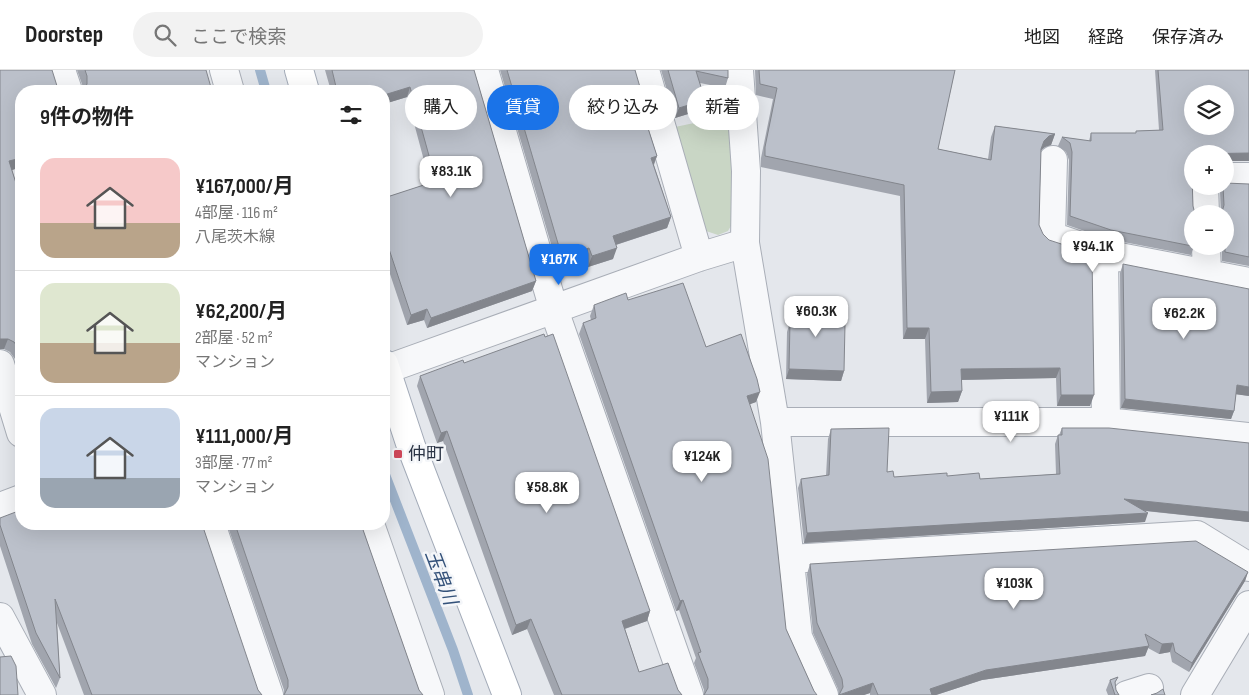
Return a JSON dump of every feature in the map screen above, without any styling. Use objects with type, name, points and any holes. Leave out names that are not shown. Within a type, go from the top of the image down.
[{"type":"main road","points":[[299,70],[303,85]]},
{"type":"main road","points":[[390,385],[411,446],[506,695]]},
{"type":"street","points":[[61,70],[66,85]]},
{"type":"street","points":[[224,70],[228,85]]},
{"type":"street","points":[[484,70],[554,310],[689,695]]},
{"type":"street","points":[[645,70],[699,257]]},
{"type":"street","points":[[739,70],[746,171],[745,243],[775,422],[798,637],[824,695]]},
{"type":"street","points":[[1053,160],[1051,236],[1104,254],[1249,282]]},
{"type":"street","points":[[1234,177],[1249,177]]},
{"type":"street","points":[[390,366],[554,310],[699,257],[745,243]]},
{"type":"street","points":[[1104,254],[1106,422]]},
{"type":"street","points":[[1206,255],[1207,274]]},
{"type":"street","points":[[0,364],[15,414]]},
{"type":"street","points":[[775,422],[1106,422],[1249,437]]},
{"type":"street","points":[[0,508],[15,502]]},
{"type":"street","points":[[213,530],[269,695]]},
{"type":"street","points":[[372,530],[430,695]]},
{"type":"street","points":[[790,559],[1197,535],[1249,567]]},
{"type":"street","points":[[1195,695],[1249,605]]},
{"type":"street","points":[[0,617],[42,695]]},
{"type":"green space","points":[[687,125],[687,130],[733,130],[735,219],[728,231],[718,235],[706,231],[676,130],[677,127]]},
{"type":"building","points":[[0,70],[52,70],[57,85],[15,85],[15,160],[9,161],[15,180],[15,343],[8,339],[0,339]]},
{"type":"building","points":[[85,70],[206,70],[210,85],[86,85]]},
{"type":"building","points":[[332,70],[474,70],[487,114],[487,130],[492,130],[536,281],[431,318],[427,309],[411,315],[390,252],[390,196],[436,181],[422,130],[477,130],[477,85],[405,85],[405,89],[390,93],[390,85],[336,85]]},
{"type":"building","points":[[507,70],[635,70],[639,85],[569,85],[569,130],[649,130],[657,156],[651,158],[671,217],[613,236],[617,248],[592,256],[589,248],[562,257],[525,130],[559,130],[559,85],[511,85]]},
{"type":"building","points":[[668,70],[728,70],[728,78],[696,71],[700,85],[687,85],[687,106],[679,108],[677,85],[672,85]]},
{"type":"building","points":[[759,70],[955,70],[938,149],[991,160],[995,126],[1055,134],[1049,136],[1044,141],[1041,149],[1039,225],[1043,234],[1049,240],[1092,254],[1094,395],[1061,395],[1060,368],[961,369],[962,391],[931,392],[929,328],[907,328],[904,185],[765,156],[765,147],[777,88],[760,84]]},
{"type":"building","points":[[1158,70],[1249,70],[1249,153],[1234,153],[1234,145],[1184,145],[1184,195],[1193,195],[1193,205],[1184,205],[1184,244],[1111,230],[1070,216],[1072,152],[1070,143],[1062,137],[1091,141],[1091,133],[1136,133],[1136,131],[1163,130]]},
{"type":"building","points":[[1234,183],[1249,184],[1249,257],[1234,254],[1234,205],[1224,205],[1223,195],[1234,195]]},
{"type":"building","points":[[1123,264],[1249,289],[1249,387],[1237,385],[1234,411],[1125,399]]},
{"type":"building","points":[[683,283],[706,347],[741,334],[757,379],[760,392],[747,396],[768,459],[786,629],[817,695],[704,695],[708,688],[708,679],[698,653],[701,652],[683,600],[680,601],[583,323],[596,318],[594,305],[626,293],[628,300]]},
{"type":"building","points":[[799,297],[827,297],[828,323],[845,324],[844,371],[789,369],[790,322],[800,322]]},
{"type":"building","points":[[544,334],[545,337],[553,334],[650,611],[622,621],[639,672],[668,663],[678,690],[682,695],[562,695],[531,619],[516,625],[447,431],[441,433],[420,376],[463,360],[464,363]]},
{"type":"building","points":[[889,428],[887,472],[893,471],[894,477],[947,473],[947,476],[979,473],[980,479],[1060,474],[1058,435],[1062,435],[1062,428],[1109,428],[1249,443],[1249,512],[1124,499],[1148,513],[807,533],[801,479],[829,475],[831,429]]},
{"type":"building","points":[[15,512],[15,530],[204,530],[258,690],[262,695],[92,695],[55,599],[60,678],[36,633],[0,525],[0,518]]},
{"type":"building","points":[[237,530],[363,530],[419,690],[423,695],[284,695],[288,687],[288,680]]},
{"type":"building","points":[[1196,541],[1248,572],[1192,663],[1175,652],[1173,643],[1162,644],[1145,634],[1149,646],[986,670],[930,689],[932,695],[878,695],[873,683],[839,695],[843,687],[842,679],[817,623],[810,564]]},
{"type":"building","points":[[11,656],[16,666],[18,695],[0,695],[0,657]]},
{"type":"building","points":[[1118,677],[1115,682],[1119,695],[1115,695],[1110,680]]},
{"type":"building","points":[[1163,689],[1165,695],[1151,695],[1157,693]]},
{"type":"waterway","name":"玉串川","points":[[260,70],[264,85]]},
{"type":"waterway","name":"玉串川","points":[[390,487],[453,650],[468,695]]},
{"type":"place","name":"仲町","points":[[398,454]]}]
